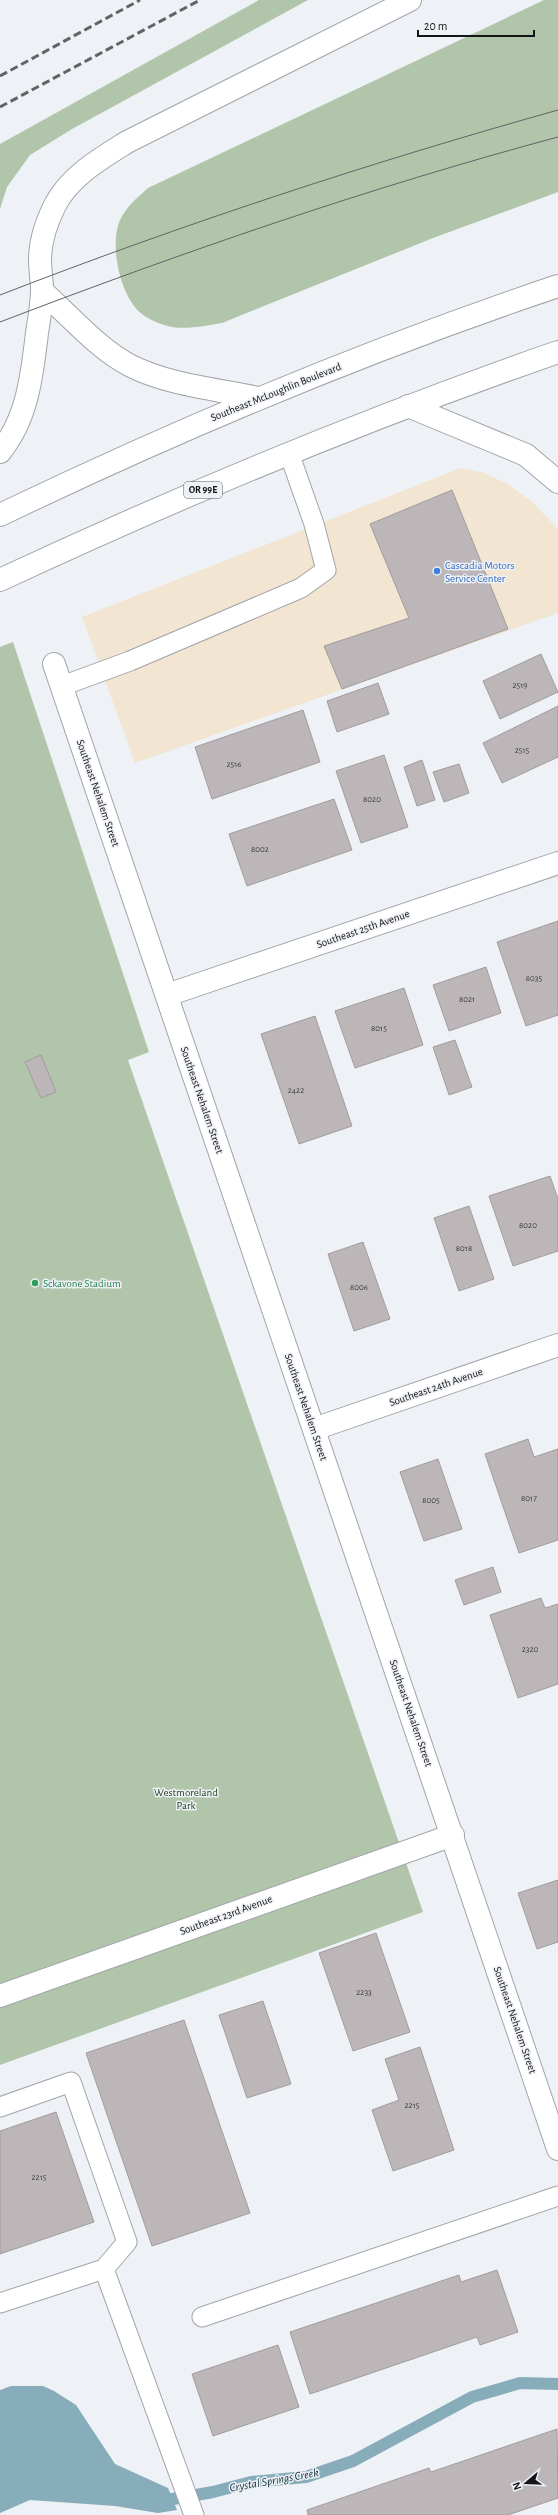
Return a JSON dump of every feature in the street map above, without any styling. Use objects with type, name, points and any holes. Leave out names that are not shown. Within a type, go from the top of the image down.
[{"type":"main road","points":[[0,452],[8,443],[21,415],[30,386],[42,291],[40,260],[45,230],[55,204],[69,185],[91,164],[127,142],[410,0]]},
{"type":"main road","name":"Southeast McLoughlin Boulevard","points":[[0,515],[87,473],[258,398],[397,344],[558,286]]},
{"type":"main road","points":[[42,291],[110,352],[129,366],[152,376],[258,398]]},
{"type":"main road","name":"OR 99E","points":[[0,580],[150,512],[289,453],[408,406],[558,352]]},
{"type":"main road","points":[[408,406],[526,455],[558,482]]},
{"type":"main road","name":"Southeast Nehalem Street","points":[[54,664],[453,1835],[558,2149]]},
{"type":"main road","name":"Southeast 25th Avenue","points":[[167,995],[558,863]]},
{"type":"main road","name":"Southeast 24th Avenue","points":[[314,1429],[558,1345]]},
{"type":"main road","name":"Southeast 23rd Avenue","points":[[0,1996],[453,1835]]},
{"type":"lane","points":[[62,686],[130,661],[301,588],[326,570],[314,524],[289,453]]},
{"type":"lane","points":[[0,2107],[72,2082],[126,2242],[104,2269],[0,2303]]},
{"type":"lane","points":[[202,2317],[558,2196]]},
{"type":"lane","points":[[104,2269],[194,2515]]},
{"type":"shaded area","points":[[461,468],[481,472],[506,483],[532,502],[558,529],[558,613],[135,763],[82,617]]},
{"type":"green space","points":[[259,0],[308,0],[72,129],[30,155],[7,187],[0,209],[0,144]]},
{"type":"green space","points":[[544,0],[558,0],[558,192],[433,238],[222,323],[193,327],[171,327],[149,319],[134,306],[122,283],[119,270],[116,256],[117,231],[120,220],[126,210],[132,202],[148,188]]},
{"type":"green space","name":"Westmoreland Park","points":[[13,642],[149,1052],[128,1060],[423,1912],[0,2065],[0,647]]},
{"type":"water","points":[[11,2386],[43,2386],[76,2405],[115,2464],[168,2488],[177,2510],[158,2513],[115,2506],[30,2500],[0,2513],[0,2390]]},
{"type":"building","name":"Cascadia Motors Service Center","points":[[452,490],[508,629],[342,689],[324,646],[409,618],[370,524]]},
{"type":"building","points":[[541,654],[558,692],[500,719],[483,681]]},
{"type":"building","points":[[378,683],[389,714],[337,732],[327,701]]},
{"type":"building","points":[[558,706],[558,757],[502,783],[483,743]]},
{"type":"building","points":[[303,710],[320,762],[212,799],[195,747]]},
{"type":"building","points":[[384,755],[408,827],[361,843],[336,771]]},
{"type":"building","points":[[422,760],[435,800],[417,806],[404,767]]},
{"type":"building","points":[[459,764],[469,793],[444,802],[433,772]]},
{"type":"building","points":[[334,799],[352,850],[247,886],[229,834]]},
{"type":"building","points":[[558,921],[558,1015],[526,1026],[497,942]]},
{"type":"building","points":[[486,967],[501,1013],[449,1031],[433,985]]},
{"type":"building","points":[[404,988],[423,1045],[355,1068],[335,1011]]},
{"type":"building","points":[[315,1016],[352,1126],[299,1144],[261,1034]]},
{"type":"building","points":[[455,1040],[472,1087],[449,1095],[433,1047]]},
{"type":"building","points":[[41,1055],[56,1092],[41,1098],[25,1062]]},
{"type":"building","points":[[550,1176],[558,1199],[558,1251],[513,1266],[489,1196]]},
{"type":"building","points":[[469,1206],[494,1279],[459,1291],[434,1218]]},
{"type":"building","points":[[363,1242],[390,1319],[354,1331],[328,1254]]},
{"type":"building","points":[[528,1439],[534,1457],[558,1449],[558,1540],[519,1553],[485,1454]]},
{"type":"building","points":[[438,1459],[462,1529],[424,1541],[400,1472]]},
{"type":"building","points":[[493,1567],[501,1592],[464,1605],[455,1580]]},
{"type":"building","points":[[541,1598],[545,1608],[558,1604],[558,1684],[518,1698],[490,1615]]},
{"type":"building","points":[[558,1880],[558,1942],[537,1949],[518,1893]]},
{"type":"building","points":[[376,1933],[410,2032],[353,2051],[319,1953]]},
{"type":"building","points":[[263,2001],[291,2084],[247,2098],[219,2015]]},
{"type":"building","points":[[184,2020],[250,2213],[152,2246],[86,2053]]},
{"type":"building","points":[[420,2047],[454,2150],[393,2171],[372,2110],[399,2100],[385,2059]]},
{"type":"building","points":[[56,2112],[94,2222],[0,2254],[0,2131]]},
{"type":"building","points":[[497,2270],[518,2332],[480,2345],[477,2337],[310,2394],[290,2332],[459,2275],[461,2282]]},
{"type":"building","points":[[278,2345],[299,2407],[213,2436],[192,2374]]},
{"type":"building","points":[[557,2429],[558,2498],[508,2515],[308,2515],[307,2510],[429,2468],[431,2472]]},
{"type":"waterway","name":"Crystal Springs Creek","points":[[158,2498],[173,2499],[213,2492],[251,2482],[306,2477],[353,2461],[472,2397],[520,2383],[558,2384]]},
{"type":"tram line","points":[[0,295],[207,219],[417,151],[558,110]]},
{"type":"tram line","points":[[0,322],[276,222],[346,199],[558,137]]},
{"type":"railway","points":[[0,76],[140,0]]},
{"type":"railway","points":[[0,107],[200,0]]},
{"type":"place","name":"Cascadia Motors Service Center","points":[[437,571]]},
{"type":"place","name":"Sckavone Stadium","points":[[35,1283]]}]
